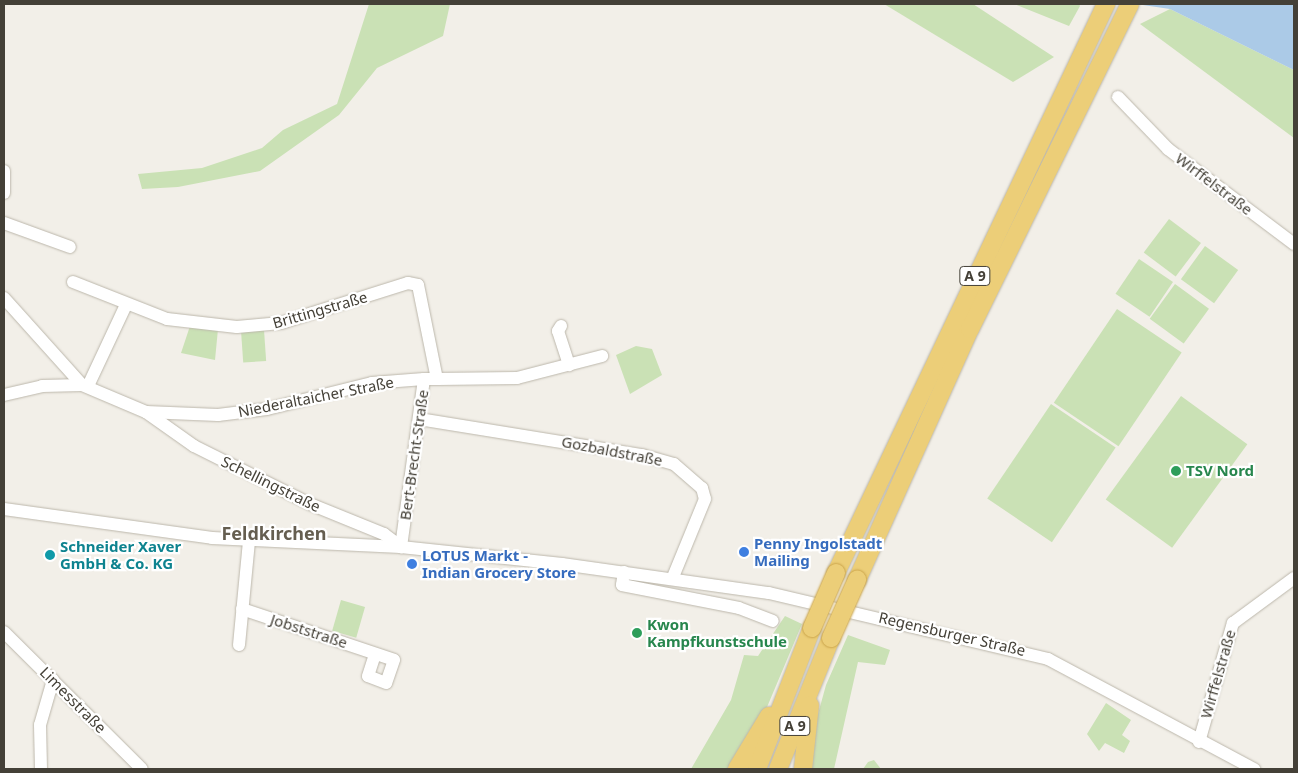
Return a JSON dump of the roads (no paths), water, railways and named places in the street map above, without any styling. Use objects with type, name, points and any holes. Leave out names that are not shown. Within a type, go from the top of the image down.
[{"type":"highway","name":"A 9","points":[[757,769],[812,628],[836,573],[1106,4]]},
{"type":"highway","name":"A 9","points":[[778,769],[831,638],[966,338],[1088,93],[1130,4]]},
{"type":"highway","name":"A 9","points":[[737,769],[790,683]]},
{"type":"highway","name":"A 9","points":[[804,769],[813,683]]},
{"type":"highway","name":"A 9","points":[[751,769],[776,708]]},
{"type":"street","name":"Wirffelstraße","points":[[1118,97],[1136,120],[1294,244]]},
{"type":"street","points":[[4,192],[5,172]]},
{"type":"street","points":[[4,222],[70,247]]},
{"type":"street","name":"Brittingstraße","points":[[74,282],[126,305],[167,319],[254,327],[408,284],[420,288]]},
{"type":"street","name":"Bert-Brecht-Straße","points":[[401,547],[419,419],[430,379],[420,288]]},
{"type":"street","points":[[4,298],[85,385],[126,305]]},
{"type":"street","points":[[561,326],[558,331],[570,365]]},
{"type":"street","name":"Niederaltaicher Straße","points":[[4,395],[42,386],[85,385],[146,412],[177,415],[267,410],[372,384],[430,379],[510,379],[602,356]]},
{"type":"street","name":"Schellingstraße","points":[[146,412],[170,431],[310,504],[384,534],[401,547]]},
{"type":"street","points":[[170,431],[177,415]]},
{"type":"street","name":"Gozbaldstraße","points":[[419,419],[648,456],[674,464],[702,488],[705,499],[673,577]]},
{"type":"street","name":"Regensburger Straße","points":[[4,509],[249,541],[401,547],[673,577],[769,593],[1023,650],[1081,673],[1199,742],[1228,764],[1248,768]]},
{"type":"street","points":[[239,645],[249,541]]},
{"type":"street","points":[[624,572],[622,585],[739,608],[773,621]]},
{"type":"street","name":"Wirffelstraße","points":[[1199,742],[1233,623],[1294,578]]},
{"type":"street","name":"Jobststraße","points":[[242,609],[375,654]]},
{"type":"street","name":"Limesstraße","points":[[4,633],[142,769]]},
{"type":"street","points":[[41,769],[40,725],[52,680]]},
{"type":"water","points":[[1136,4],[1294,4],[1294,70],[1170,9]]},
{"type":"place","name":"TSV Nord","points":[[1176,471]]},
{"type":"place","name":"Penny Ingolstadt Mailing","points":[[744,552]]},
{"type":"place","name":"Schneider Xaver GmbH & Co. KG","points":[[50,555]]},
{"type":"place","name":"LOTUS Markt - Indian Grocery Store","points":[[412,564]]},
{"type":"place","name":"Kwon Kampfkunstschule","points":[[637,633]]},
{"type":"district","name":"Feldkirchen","points":[[274,533]]}]
